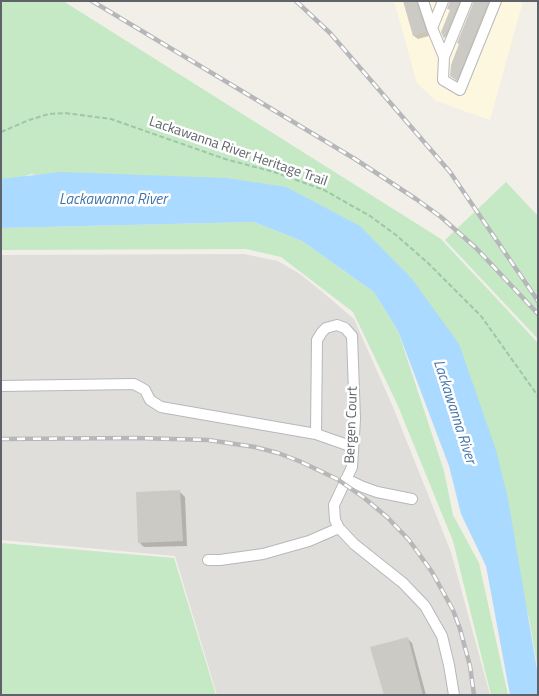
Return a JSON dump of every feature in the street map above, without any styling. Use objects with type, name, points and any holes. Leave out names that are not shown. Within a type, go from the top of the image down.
[{"type":"lane","points":[[423,1],[444,57]]},
{"type":"lane","points":[[432,28],[443,1]]},
{"type":"lane","points":[[467,1],[444,57],[443,80],[460,90],[496,1]]},
{"type":"lane","name":"Bergen Court","points":[[316,434],[317,340],[326,328],[337,325],[345,328],[352,336],[354,390],[352,467],[334,505],[333,515],[339,528]]},
{"type":"lane","points":[[1,386],[134,384],[145,390],[150,400],[161,407],[316,434],[353,447]]},
{"type":"lane","points":[[346,479],[363,487],[412,500]]},
{"type":"lane","points":[[208,560],[263,554],[309,541],[339,528],[354,544],[403,582],[425,606],[442,636],[454,695]]},
{"type":"path","name":"Lackawanna River Heritage Trail","points":[[1,132],[49,114],[65,113],[110,119],[225,159],[274,172],[324,190],[370,216],[396,235],[428,264],[481,316],[538,396]]},
{"type":"shaded area","points":[[394,1],[523,1],[490,120],[436,101],[417,83]]},
{"type":"shaded area","points":[[244,254],[278,261],[300,274],[354,319],[393,407],[451,552],[490,695],[217,695],[175,556],[1,540],[1,255]]},
{"type":"green space","points":[[1,1],[63,1],[441,239],[538,343],[538,671],[529,618],[495,505],[469,387],[327,236],[140,189],[30,174],[1,189]]},
{"type":"green space","points":[[506,182],[538,216],[538,339],[445,240]]},
{"type":"green space","points":[[254,222],[302,241],[374,292],[398,331],[444,471],[453,515],[479,563],[508,695],[491,695],[453,541],[398,406],[353,312],[281,257],[246,249],[1,250],[1,228]]},
{"type":"green space","points":[[1,543],[174,558],[216,695],[1,695]]},
{"type":"water","name":"Lackawanna River","points":[[61,172],[226,178],[286,187],[360,226],[412,279],[459,344],[496,450],[508,499],[538,675],[538,695],[510,695],[486,566],[461,514],[449,466],[398,331],[374,292],[302,241],[254,222],[1,228],[1,179]]},
{"type":"building","points":[[403,1],[416,1],[426,32],[413,36]]},
{"type":"building","points":[[450,1],[459,1],[444,39],[441,32],[450,10],[447,9]]},
{"type":"building","points":[[474,1],[488,1],[457,80],[450,76],[451,65],[459,44],[457,43]]},
{"type":"building","points":[[180,490],[183,541],[138,543],[136,492]]},
{"type":"building","points":[[408,637],[423,695],[384,695],[370,647]]},
{"type":"railway","points":[[92,1],[355,159],[416,199],[441,217],[476,248],[538,314]]},
{"type":"railway","points":[[296,1],[330,33],[450,172],[538,301]]},
{"type":"railway","points":[[1,439],[137,438],[208,440],[255,447],[278,453],[337,479],[387,517],[409,540],[432,572],[453,610],[460,629],[470,666],[474,695]]}]
